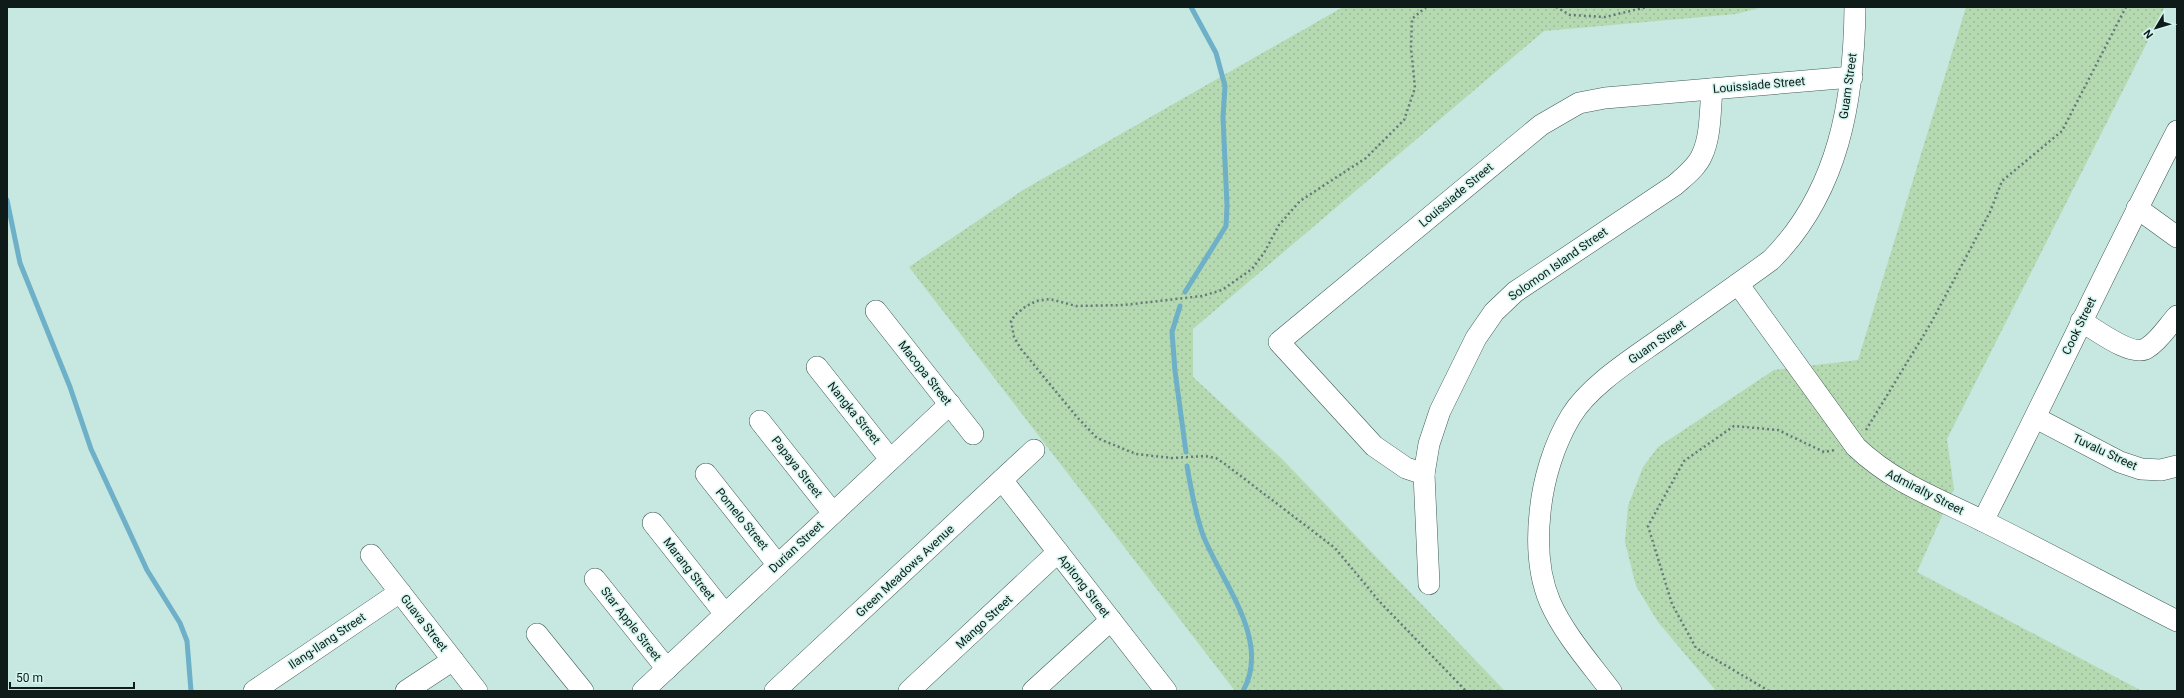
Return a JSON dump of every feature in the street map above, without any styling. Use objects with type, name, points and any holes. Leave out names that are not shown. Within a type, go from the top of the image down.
[{"type":"street","name":"Guam Street","points":[[1611,691],[1563,626],[1550,601],[1542,574],[1537,539],[1541,502],[1551,461],[1572,415],[1595,388],[1627,363],[1771,260],[1790,241],[1807,217],[1827,178],[1841,137],[1852,77],[1855,7]]},
{"type":"street","name":"Louissiade Street","points":[[1424,474],[1406,468],[1374,446],[1279,342],[1541,125],[1560,112],[1580,103],[1605,98],[1852,77]]},
{"type":"street","name":"Solomon Island Street","points":[[1429,584],[1424,474],[1429,444],[1440,411],[1476,338],[1494,312],[1515,292],[1675,185],[1690,171],[1702,155],[1707,136],[1712,89]]},
{"type":"street","name":"Cook Street","points":[[1983,521],[2036,418],[2081,321],[2177,131]]},
{"type":"street","points":[[2138,208],[2177,237]]},
{"type":"street","name":"Admiralty Street","points":[[1738,284],[1856,447],[1875,465],[1896,479],[1983,521],[2177,621]]},
{"type":"street","name":"Macopa Street","points":[[876,312],[973,434]]},
{"type":"street","points":[[2081,321],[2128,349],[2139,351],[2147,348],[2177,316]]},
{"type":"street","name":"Nangka Street","points":[[817,367],[890,459]]},
{"type":"street","name":"Durian Street","points":[[643,691],[950,404]]},
{"type":"street","name":"Tuvalu Street","points":[[2036,418],[2120,462],[2141,469],[2161,470],[2177,466]]},
{"type":"street","name":"Papaya Street","points":[[760,421],[833,513]]},
{"type":"street","name":"Green Meadows Avenue","points":[[775,691],[1034,450]]},
{"type":"street","name":"Pomelo Street","points":[[706,474],[778,565]]},
{"type":"street","name":"Apitong Street","points":[[1002,480],[1166,691]]},
{"type":"street","name":"Marang Street","points":[[653,523],[725,614]]},
{"type":"street","name":"Mango Street","points":[[909,691],[1058,552]]},
{"type":"street","name":"Guava Street","points":[[371,554],[477,691]]},
{"type":"street","name":"Star Apple Street","points":[[595,579],[667,669]]},
{"type":"street","name":"Ilang-Ilang Street","points":[[254,691],[400,592]]},
{"type":"street","points":[[1034,691],[1111,620]]},
{"type":"street","points":[[537,634],[583,691]]},
{"type":"street","points":[[406,691],[453,660]]},
{"type":"path","points":[[1426,7],[1412,19],[1411,48],[1415,88],[1404,120],[1366,158],[1300,201],[1279,225],[1264,253],[1252,269],[1222,290],[1202,296],[1124,305],[1092,306],[1076,306],[1050,299],[1036,301],[1015,315],[1011,321],[1011,327],[1014,337],[1021,349],[1076,416],[1098,438],[1136,454],[1172,458],[1205,456],[1216,458],[1226,464],[1336,548],[1379,601],[1466,691]]},
{"type":"path","points":[[1556,7],[1570,15],[1604,17],[1647,7]]},
{"type":"path","points":[[1769,691],[1696,648],[1672,604],[1648,526],[1684,461],[1734,426],[1778,430],[1824,452],[1856,447],[1932,323],[1990,212],[2002,181],[2062,131],[2126,7]]},
{"type":"green space","points":[[1343,7],[1763,7],[1736,14],[1544,31],[1193,329],[1193,377],[1282,459],[1505,691],[1235,691],[909,267],[1023,190]]},
{"type":"green space","points":[[1966,7],[2165,7],[1947,439],[1954,489],[1917,572],[2142,691],[1716,691],[1658,622],[1636,586],[1625,542],[1628,506],[1643,467],[1658,447],[1774,370],[1858,360]]},
{"type":"waterway","points":[[1185,292],[1226,226],[1227,206],[1223,117],[1225,86],[1216,53],[1191,7]]},
{"type":"waterway","points":[[7,200],[20,263],[70,387],[91,449],[147,570],[180,623],[187,641],[191,691]]},
{"type":"waterway","points":[[1180,306],[1172,332],[1175,371],[1186,452]]},
{"type":"waterway","points":[[1187,466],[1195,510],[1200,527],[1211,553],[1231,591],[1248,631],[1251,651],[1250,672],[1243,691]]}]
